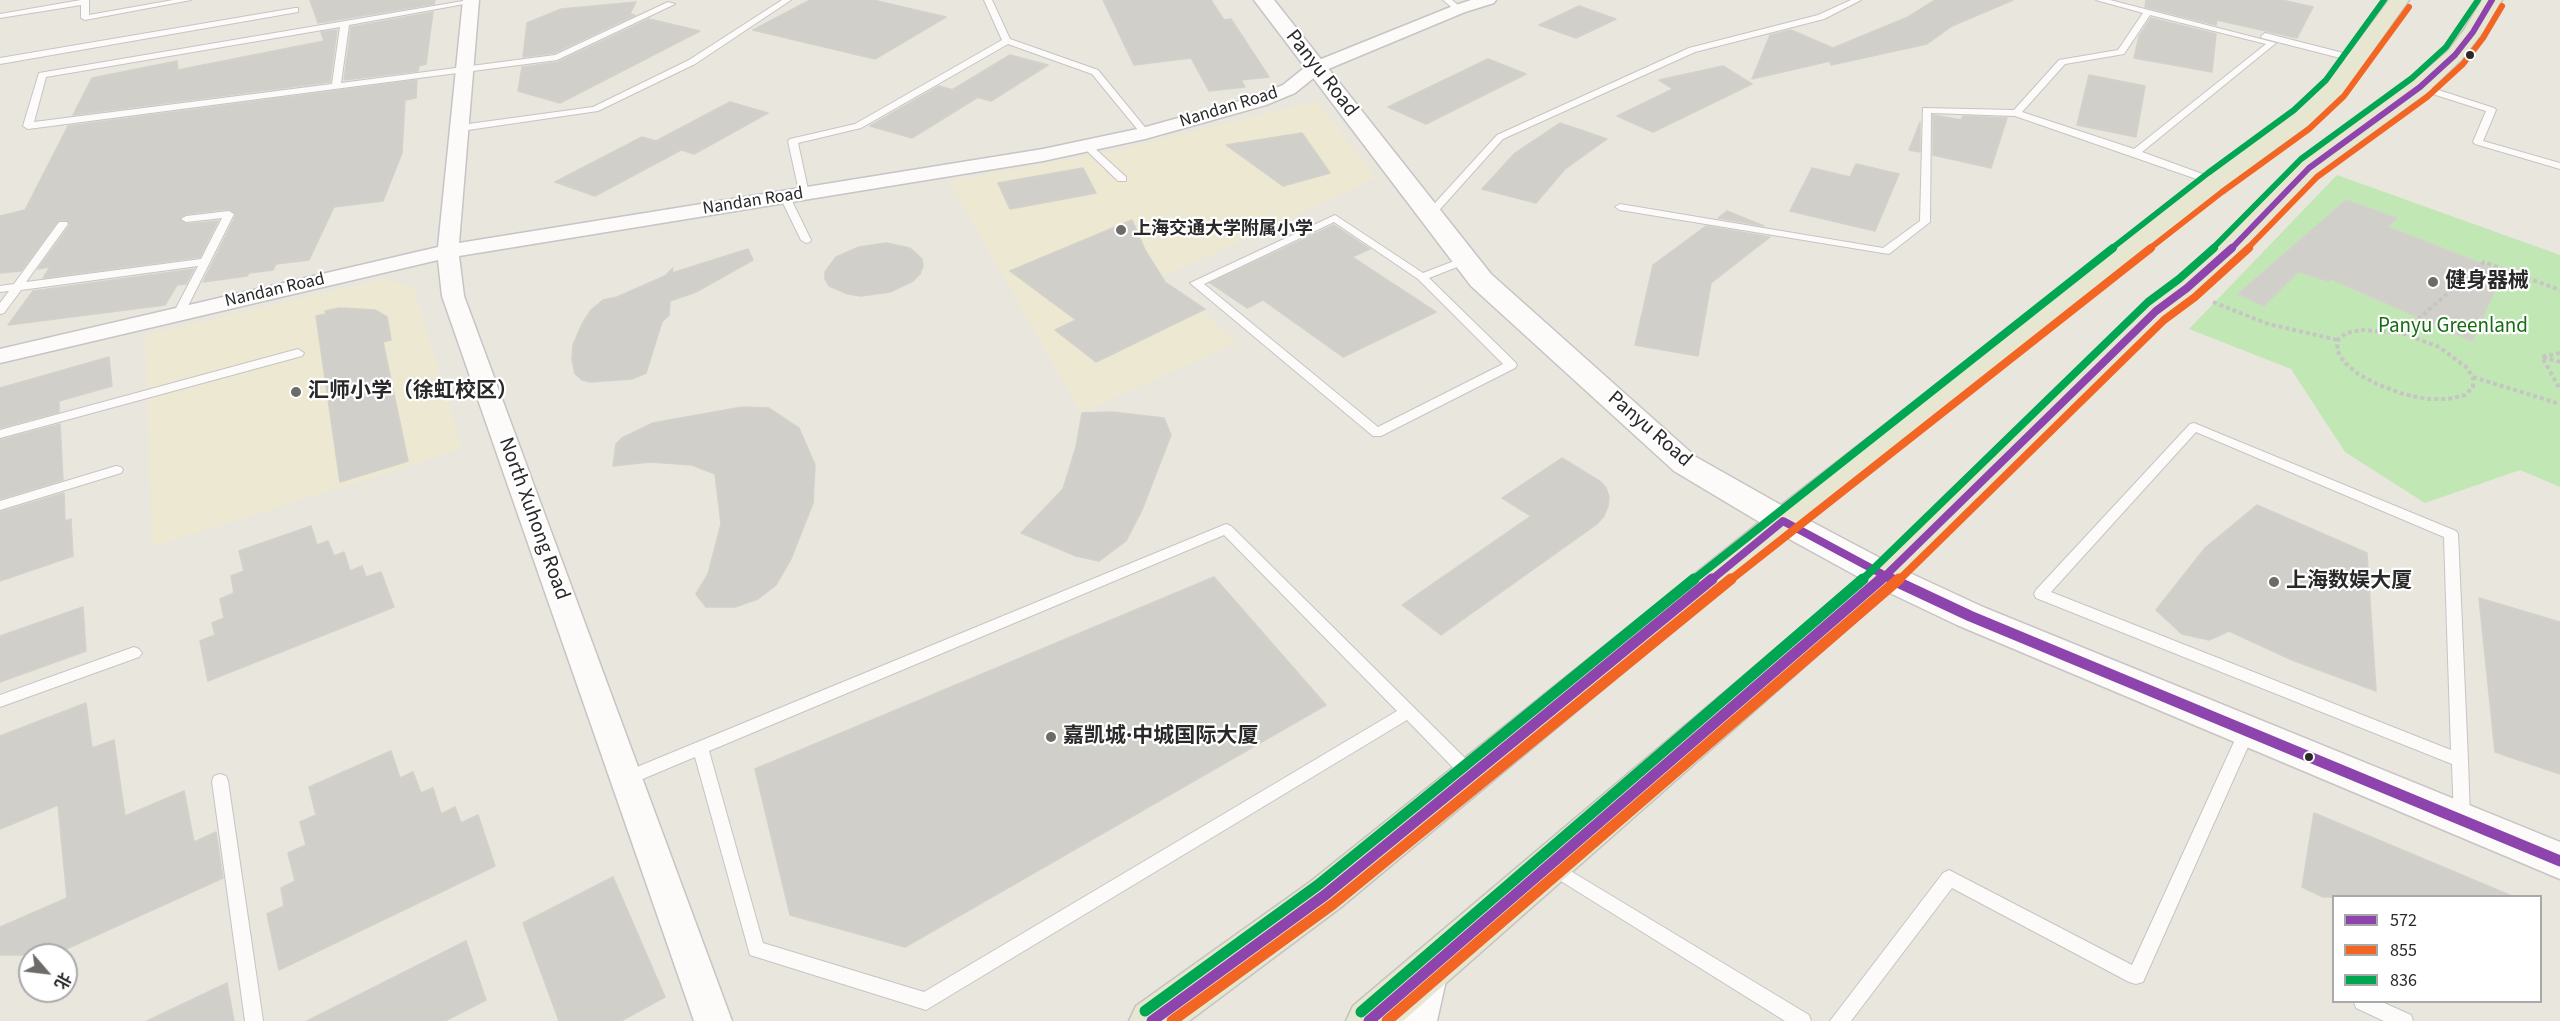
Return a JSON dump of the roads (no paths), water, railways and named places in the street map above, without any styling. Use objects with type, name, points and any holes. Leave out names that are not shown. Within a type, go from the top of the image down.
[{"type":"main road","points":[[1152,1021],[1325,895],[1783,521],[2215,182],[2302,119],[2335,88],[2399,0]]},
{"type":"main road","points":[[1369,1021],[1885,576],[2156,311],[2187,288],[2231,249],[2309,168],[2420,87],[2455,54],[2473,32],[2492,0]]},
{"type":"street","name":"Panyu Road","points":[[1264,0],[1481,280],[1685,464],[1783,521],[1885,576],[1970,616],[2560,861]]},
{"type":"street","name":"Nandan Road","points":[[0,356],[448,251],[794,196],[1087,146],[1145,133],[1260,101],[1289,89],[1315,68],[1453,4],[1488,0]]},
{"type":"street","name":"North Xuhong Road","points":[[471,1],[467,68],[448,251],[453,296],[713,1021]]},
{"type":"street","points":[[1418,1021],[1431,966]]},
{"type":"lane","points":[[0,16],[85,1],[85,18],[187,0]]},
{"type":"lane","points":[[0,61],[296,13],[434,0]]},
{"type":"lane","points":[[461,128],[595,109],[692,62],[788,0]]},
{"type":"lane","points":[[988,0],[1007,41],[1095,72],[1145,133]]},
{"type":"lane","points":[[1430,214],[1500,137],[1692,50],[1821,17],[1857,0]]},
{"type":"lane","points":[[2100,0],[2272,43],[2136,153]]},
{"type":"lane","points":[[2122,0],[2356,59]]},
{"type":"lane","points":[[471,1],[42,75],[28,126],[557,57],[671,4]]},
{"type":"lane","points":[[2016,113],[2062,62],[2121,52],[2148,12]]},
{"type":"lane","points":[[336,86],[345,23]]},
{"type":"lane","points":[[806,240],[794,196],[793,141],[858,126],[1007,41]]},
{"type":"lane","points":[[2420,87],[2492,110],[2478,142],[2560,166]]},
{"type":"lane","points":[[1620,207],[1885,252],[1925,222],[1926,110],[2016,113],[2215,182]]},
{"type":"lane","points":[[1087,146],[1122,179]]},
{"type":"lane","points":[[180,312],[229,214],[186,219]]},
{"type":"lane","points":[[1335,218],[1422,277],[1512,365],[1377,433],[1196,283],[1335,218]]},
{"type":"lane","points":[[0,311],[63,224]]},
{"type":"lane","points":[[1422,277],[1466,260]]},
{"type":"lane","points":[[0,289],[203,262]]},
{"type":"lane","points":[[0,434],[298,353]]},
{"type":"lane","points":[[2460,760],[2041,594],[2194,427],[2451,534],[2463,821]]},
{"type":"lane","points":[[0,506],[116,470]]},
{"type":"lane","points":[[626,779],[1226,529],[1472,776]]},
{"type":"lane","points":[[0,701],[134,653]]},
{"type":"lane","points":[[700,748],[756,949],[926,1001],[1408,712]]},
{"type":"lane","points":[[1839,1021],[1949,878],[2136,976],[2247,731]]},
{"type":"lane","points":[[220,781],[254,1021]]},
{"type":"lane","points":[[1549,865],[1802,1021]]},
{"type":"lane","points":[[2365,1003],[2404,1021]]},
{"type":"place","name":"上海交通大学附属小学","points":[[1121,230]]},
{"type":"place","name":"健身器械","points":[[2433,282]]},
{"type":"place","name":"汇师小学（徐虹校区）","points":[[296,392]]},
{"type":"place","name":"上海数娱大厦","points":[[2274,582]]},
{"type":"place","name":"嘉凯城·中城国际大厦","points":[[1051,737]]},
{"type":"park label","name":"Panyu Greenland","points":[[2453,327]]}]
